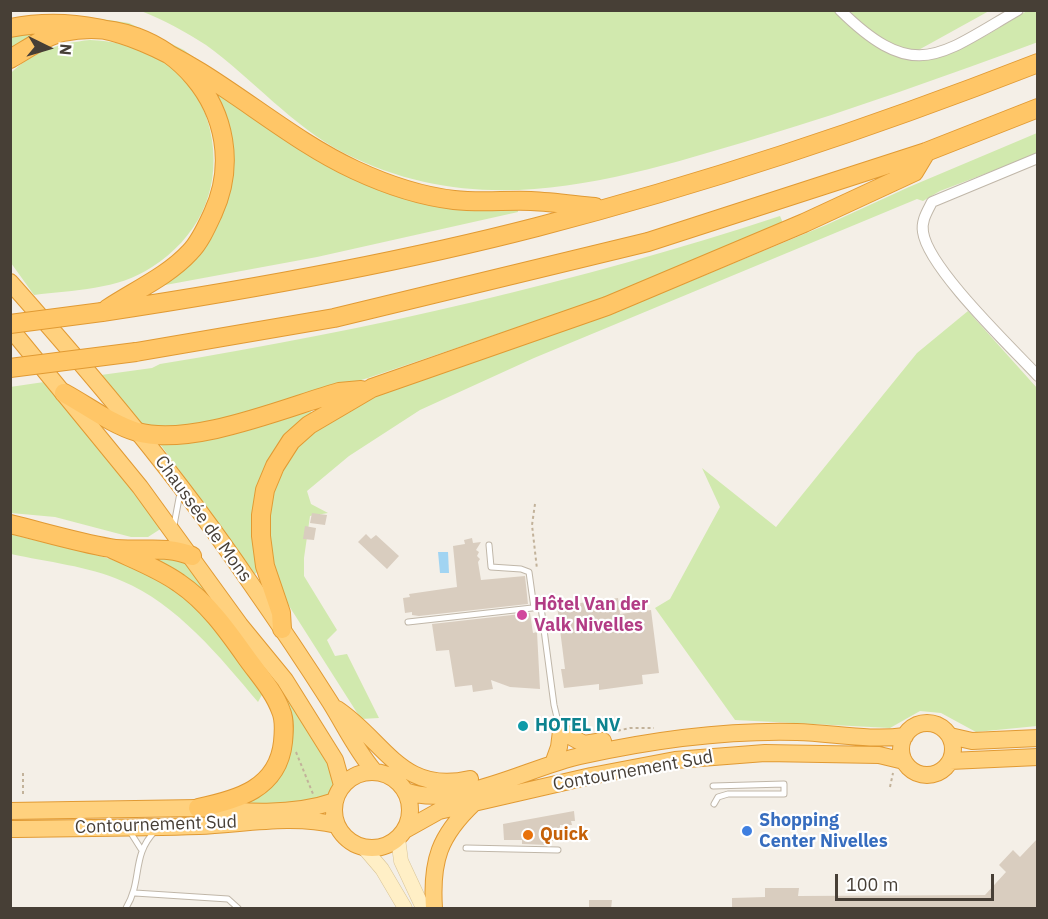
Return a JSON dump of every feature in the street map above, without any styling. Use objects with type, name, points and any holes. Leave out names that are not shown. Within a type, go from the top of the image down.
[{"type":"highway","points":[[10,28],[49,14],[85,10],[131,19],[149,25],[182,43],[216,67],[315,148],[355,170],[407,190],[455,200],[532,201],[605,209]]},
{"type":"highway","points":[[10,59],[62,33],[98,29],[131,34],[162,49],[187,67],[207,92],[221,129],[225,164],[220,198],[207,227],[190,252],[102,312]]},
{"type":"highway","points":[[10,324],[228,293],[400,259],[605,209],[838,137],[1038,63]]},
{"type":"highway","points":[[10,368],[136,352],[334,318],[527,274],[648,242],[926,152],[1038,108]]},
{"type":"highway","points":[[282,629],[281,613],[268,575],[261,536],[266,490],[275,466],[291,441],[329,412],[372,388],[535,333],[674,279],[914,172],[926,152]]},
{"type":"highway","name":"Chaussée de Mons","points":[[10,282],[140,432],[182,488],[282,629],[362,758],[374,771]]},
{"type":"highway","name":"Chaussée de Mons","points":[[10,328],[173,530],[240,625],[297,697],[335,760],[342,785]]},
{"type":"highway","points":[[64,393],[119,426],[140,432],[193,434],[339,392],[372,388]]},
{"type":"highway","points":[[10,524],[110,548],[148,550],[166,548],[192,556]]},
{"type":"highway","points":[[110,548],[162,572],[180,583],[202,602],[223,623],[273,694],[282,712],[284,731],[282,753],[275,770],[263,785],[251,793],[225,803],[198,808]]},
{"type":"highway","points":[[331,705],[352,719],[408,773],[431,782],[454,783],[527,762],[554,762],[560,747],[561,731],[584,744],[617,738],[655,740]]},
{"type":"highway","points":[[928,723],[944,729],[950,736],[953,744],[950,761],[941,771],[924,775],[909,768],[904,761],[902,753],[905,736],[919,725],[928,723]]},
{"type":"highway","name":"Contournement Sud","points":[[405,791],[434,797],[444,795],[493,783],[554,762],[655,740],[739,732],[796,732],[892,738],[905,736]]},
{"type":"highway","points":[[950,736],[972,741],[1038,738]]},
{"type":"highway","name":"Contournement Sud","points":[[402,834],[439,811],[591,776],[709,757],[858,754],[885,756],[904,761]]},
{"type":"highway","points":[[950,761],[1038,757]]},
{"type":"highway","points":[[374,771],[392,777],[405,791],[410,810],[402,834],[386,846],[364,848],[349,841],[337,825],[335,801],[342,785],[362,773],[374,771]]},
{"type":"highway","name":"Contournement Sud","points":[[17,811],[198,808],[226,811],[302,810],[335,801]]},
{"type":"highway","points":[[434,909],[433,877],[439,848],[448,831],[474,803]]},
{"type":"highway","name":"Contournement Sud","points":[[10,829],[159,827],[274,821],[315,821],[337,825]]},
{"type":"main road","points":[[402,834],[401,861],[423,909]]},
{"type":"main road","points":[[364,848],[382,869],[405,909]]},
{"type":"street","points":[[840,10],[883,46],[916,55],[946,51],[1018,10]]},
{"type":"street","points":[[1038,159],[932,202],[924,216],[923,232],[929,253],[937,265],[1038,376]]},
{"type":"lane","points":[[173,530],[182,488]]},
{"type":"lane","points":[[489,545],[491,567],[521,568],[529,572],[534,608]]},
{"type":"lane","points":[[408,622],[541,607],[554,705],[561,731]]},
{"type":"lane","points":[[713,786],[784,784],[784,794],[728,794],[718,797],[714,804]]},
{"type":"lane","points":[[126,909],[135,893],[141,849],[159,827]]},
{"type":"lane","points":[[126,828],[136,838],[141,849]]},
{"type":"lane","points":[[466,848],[558,850]]},
{"type":"lane","points":[[135,893],[228,899],[238,909]]},
{"type":"path","points":[[535,504],[532,525],[537,572]]},
{"type":"path","points":[[17,811],[23,773]]},
{"type":"green space","points":[[1037,10],[1038,42],[865,104],[656,167],[604,179],[552,187],[500,190],[448,186],[396,174],[344,153],[307,130],[206,45],[175,26],[141,11],[989,11],[904,58],[920,59],[953,52],[984,37],[1027,11]]},
{"type":"green space","points":[[81,16],[129,23],[184,50],[334,166],[517,206],[518,212],[317,257],[160,286],[217,221],[222,111],[214,91],[103,24],[11,53],[11,34],[55,19]]},
{"type":"green space","points":[[90,40],[122,44],[152,53],[184,80],[196,95],[208,121],[214,159],[212,178],[202,212],[193,228],[168,255],[152,267],[139,275],[110,285],[34,295],[11,263],[10,74],[28,59],[47,50],[68,43]]},
{"type":"green space","points":[[1037,133],[1037,154],[940,191],[923,201],[917,199],[534,358],[420,410],[349,456],[307,491],[311,504],[328,513],[310,516],[304,576],[337,630],[327,640],[335,656],[347,654],[379,718],[361,719],[284,598],[275,570],[270,538],[271,502],[279,475],[296,448],[310,434],[365,400],[611,314],[826,225]]},
{"type":"green space","points":[[780,216],[783,223],[698,261],[589,303],[368,378],[188,430],[144,428],[101,375],[152,368],[160,364],[317,336],[473,302],[628,262]]},
{"type":"green space","points":[[968,311],[1037,388],[1037,726],[976,732],[941,713],[920,711],[890,728],[735,720],[655,608],[670,599],[720,507],[702,468],[776,527],[917,353]]},
{"type":"green space","points":[[44,382],[162,528],[148,537],[131,537],[55,517],[11,513],[10,387]]},
{"type":"green space","points":[[310,407],[312,414],[281,442],[258,571],[255,574],[160,444]]},
{"type":"green space","points":[[10,534],[121,562],[156,578],[175,590],[223,638],[264,691],[258,702],[213,650],[161,603],[142,591],[109,576],[11,554]]},
{"type":"green space","points":[[149,554],[190,562],[283,689],[329,764],[334,779],[332,792],[321,801],[236,807],[257,795],[286,715],[167,570]]},
{"type":"water","points":[[438,552],[448,552],[449,573],[440,573]]},
{"type":"building","points":[[312,513],[327,515],[325,525],[310,523]]},
{"type":"building","points":[[305,526],[316,528],[314,540],[303,539]]},
{"type":"building","points":[[366,534],[371,539],[376,535],[399,556],[387,569],[358,542]]},
{"type":"building","points":[[472,538],[473,543],[481,542],[476,550],[479,552],[477,556],[480,559],[478,562],[481,580],[525,576],[528,604],[419,616],[412,615],[412,612],[405,613],[403,598],[410,597],[409,594],[457,587],[453,546],[465,544],[464,540]]},
{"type":"building","points":[[618,598],[620,614],[651,610],[659,673],[642,675],[643,684],[599,690],[599,684],[564,688],[561,669],[565,669],[557,606]]},
{"type":"building","name":"Hôtel Van der Valk Nivelles","points":[[530,613],[533,633],[537,632],[540,689],[510,687],[491,680],[493,689],[473,692],[472,685],[455,687],[449,650],[436,651],[432,624]]},
{"type":"building","name":"Quick","points":[[574,811],[575,821],[571,821],[572,825],[560,825],[560,830],[553,830],[553,841],[548,841],[548,845],[522,844],[522,840],[504,840],[503,824]]},
{"type":"building","points":[[1038,838],[1038,909],[732,909],[732,898],[765,897],[765,888],[799,888],[798,896],[985,895],[1006,872],[999,865],[1013,850],[1020,857]]},
{"type":"building","points":[[589,900],[612,900],[611,909],[589,909]]},
{"type":"place","name":"Hôtel Van der Valk Nivelles","points":[[522,615]]},
{"type":"place","name":"HOTEL NV","points":[[523,726]]},
{"type":"place","name":"Shopping Center Nivelles","points":[[747,831]]},
{"type":"place","name":"Quick","points":[[528,835]]}]
